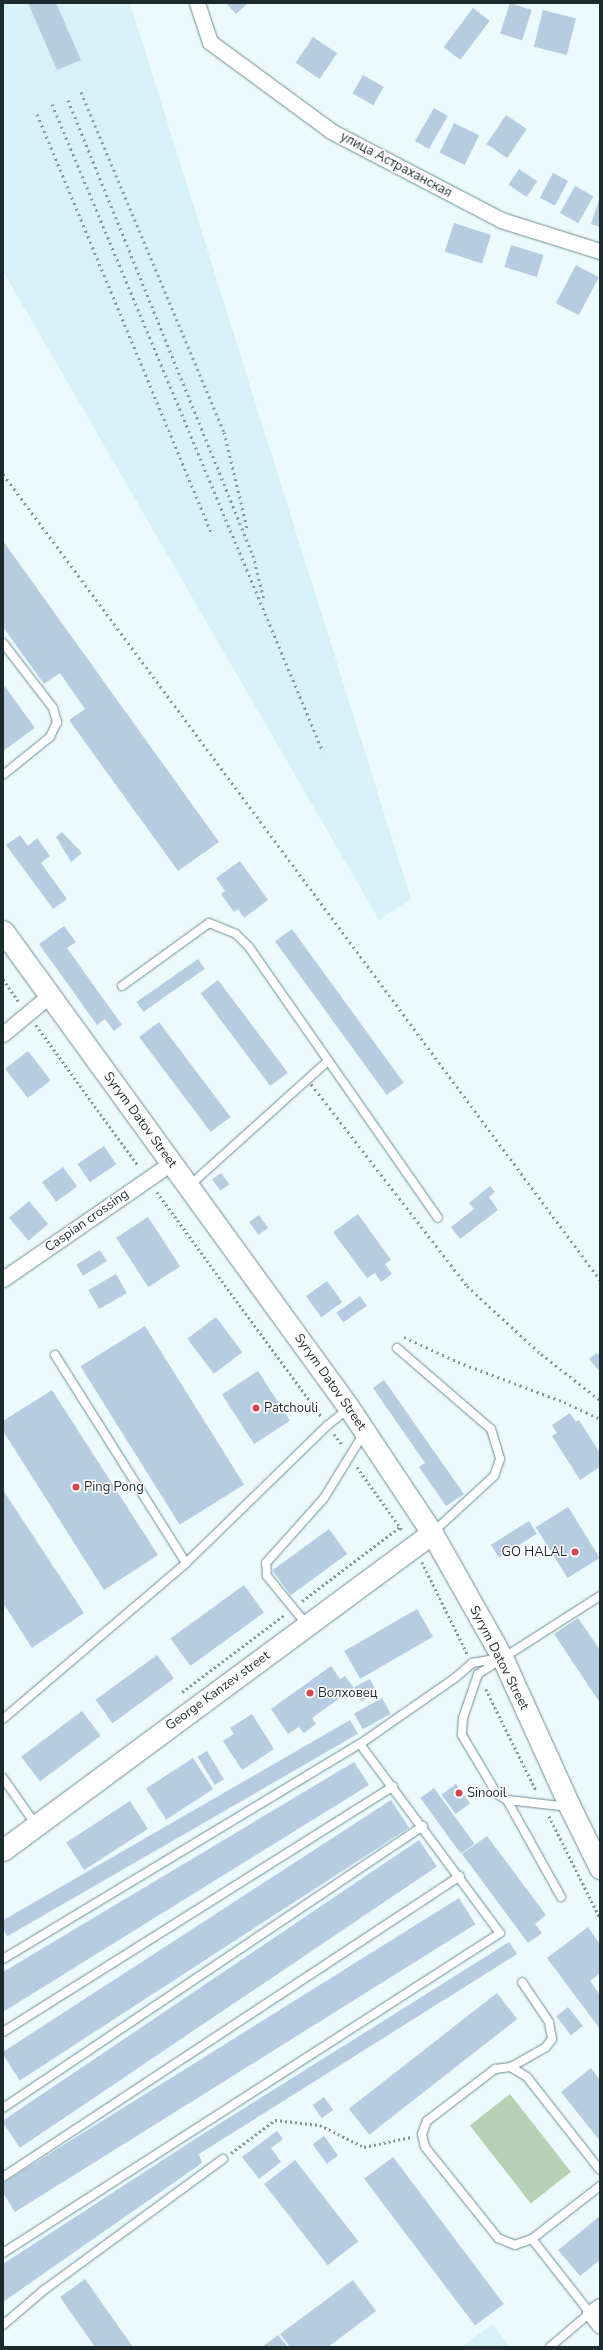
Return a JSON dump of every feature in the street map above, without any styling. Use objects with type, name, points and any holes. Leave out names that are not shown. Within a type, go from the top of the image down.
[{"type":"main road","name":"Syrym Datov Street","points":[[3,931],[349,1408],[432,1533],[502,1657],[570,1807],[600,1868]]},
{"type":"main road","name":"George Kanzev street","points":[[3,1850],[432,1533]]},
{"type":"street","name":"улица Астраханская","points":[[197,3],[210,42],[338,134],[501,220],[600,251]]},
{"type":"street","points":[[3,1034],[50,995]]},
{"type":"street","name":"Caspian crossing","points":[[3,1279],[171,1163]]},
{"type":"street","points":[[595,2309],[600,2326]]},
{"type":"lane","points":[[3,643],[53,708],[57,722],[50,737],[3,775]]},
{"type":"lane","points":[[122,986],[209,923],[236,934],[249,947],[438,1218]]},
{"type":"lane","points":[[189,1187],[328,1061]]},
{"type":"lane","points":[[397,1348],[491,1429],[500,1460],[494,1476],[432,1533]]},
{"type":"lane","points":[[55,1355],[186,1563]]},
{"type":"lane","points":[[3,1719],[186,1563],[328,1425],[349,1408]]},
{"type":"lane","points":[[307,1625],[295,1607],[267,1576],[266,1563],[324,1498],[365,1432]]},
{"type":"lane","points":[[570,1807],[507,1800],[497,1794],[462,1735],[463,1718],[478,1674],[502,1657],[600,1596]]},
{"type":"lane","points":[[3,1959],[360,1744],[455,1678],[472,1663],[502,1657]]},
{"type":"lane","points":[[3,2253],[500,1933],[394,1786],[360,1744]]},
{"type":"lane","points":[[3,1778],[36,1826]]},
{"type":"lane","points":[[3,2032],[394,1786]]},
{"type":"lane","points":[[507,1800],[561,1897]]},
{"type":"lane","points":[[3,2108],[423,1826]]},
{"type":"lane","points":[[3,2177],[460,1876]]},
{"type":"lane","points":[[522,1982],[549,2022],[552,2039],[546,2047],[511,2067],[495,2069],[427,2121],[422,2134],[425,2147],[498,2238],[515,2245],[532,2239],[600,2186]]},
{"type":"lane","points":[[511,2067],[527,2077],[600,2170]]},
{"type":"lane","points":[[3,2325],[44,2290],[223,2159]]},
{"type":"lane","points":[[532,2239],[595,2309],[550,2347]]},
{"type":"path","points":[[176,1697],[400,1527]]},
{"type":"path","points":[[223,2159],[275,2120],[320,2125],[364,2147],[422,2134]]},
{"type":"shaded area","points":[[3,3],[130,3],[411,899],[379,920],[3,271]]},
{"type":"shaded area","points":[[493,2324],[509,2347],[461,2347]]},
{"type":"green space","points":[[510,2094],[571,2172],[531,2203],[470,2125]]},
{"type":"building","points":[[28,3],[56,3],[81,60],[57,70]]},
{"type":"building","points":[[226,3],[248,3],[236,14]]},
{"type":"building","points":[[510,3],[532,10],[522,41],[500,33]]},
{"type":"building","points":[[473,8],[490,21],[460,60],[444,47]]},
{"type":"building","points":[[543,10],[576,18],[567,55],[534,47]]},
{"type":"building","points":[[313,37],[337,53],[320,79],[296,63]]},
{"type":"building","points":[[363,75],[384,87],[373,105],[352,93]]},
{"type":"building","points":[[434,108],[448,116],[429,149],[415,141]]},
{"type":"building","points":[[506,115],[527,129],[507,158],[486,144]]},
{"type":"building","points":[[454,123],[479,135],[465,165],[440,153]]},
{"type":"building","points":[[519,169],[537,181],[527,197],[508,185]]},
{"type":"building","points":[[553,173],[568,181],[555,206],[540,198]]},
{"type":"building","points":[[575,186],[593,196],[578,223],[560,213]]},
{"type":"building","points":[[600,197],[600,227],[591,224]]},
{"type":"building","points":[[454,223],[491,235],[482,264],[445,252]]},
{"type":"building","points":[[511,245],[544,255],[537,277],[504,267]]},
{"type":"building","points":[[576,265],[599,277],[579,315],[556,303]]},
{"type":"building","points":[[3,541],[219,842],[178,871],[69,720],[85,709],[60,673],[44,684],[3,627]]},
{"type":"building","points":[[3,684],[35,728],[3,751]]},
{"type":"building","points":[[62,832],[82,853],[71,862],[56,837]]},
{"type":"building","points":[[20,835],[28,846],[37,838],[50,856],[41,863],[67,899],[53,909],[6,845]]},
{"type":"building","points":[[240,861],[268,900],[244,918],[238,909],[234,912],[221,894],[225,891],[216,878]]},
{"type":"building","points":[[64,926],[76,942],[67,948],[122,1025],[114,1031],[105,1019],[97,1025],[39,944]]},
{"type":"building","points":[[292,929],[404,1083],[387,1095],[275,941]]},
{"type":"building","points":[[198,959],[205,969],[143,1012],[137,1002]]},
{"type":"building","points":[[218,980],[288,1073],[270,1086],[200,993]]},
{"type":"building","points":[[159,1022],[231,1117],[211,1132],[139,1037]]},
{"type":"building","points":[[28,1051],[51,1080],[28,1098],[5,1069]]},
{"type":"building","points":[[104,1146],[116,1164],[90,1182],[77,1164]]},
{"type":"building","points":[[63,1167],[77,1186],[56,1202],[42,1182]]},
{"type":"building","points":[[221,1173],[229,1184],[220,1191],[212,1179]]},
{"type":"building","points":[[490,1186],[495,1192],[489,1197],[498,1210],[460,1239],[451,1227],[474,1209],[469,1203]]},
{"type":"building","points":[[29,1201],[48,1224],[28,1241],[9,1218]]},
{"type":"building","points":[[358,1214],[391,1260],[385,1264],[392,1274],[381,1282],[375,1273],[367,1278],[333,1232]]},
{"type":"building","points":[[259,1215],[268,1228],[258,1235],[249,1222]]},
{"type":"building","points":[[148,1217],[180,1266],[148,1287],[116,1238]]},
{"type":"building","points":[[100,1250],[107,1261],[83,1276],[76,1265]]},
{"type":"building","points":[[116,1274],[127,1293],[99,1309],[88,1290]]},
{"type":"building","points":[[327,1281],[342,1302],[321,1317],[306,1296]]},
{"type":"building","points":[[360,1296],[367,1306],[343,1322],[336,1313]]},
{"type":"building","points":[[216,1317],[242,1352],[214,1374],[187,1339]]},
{"type":"building","points":[[145,1326],[244,1485],[180,1525],[81,1366]]},
{"type":"building","points":[[597,1353],[600,1356],[600,1372],[589,1359]]},
{"type":"building","name":"Patchouli","points":[[258,1371],[290,1420],[254,1444],[222,1394]]},
{"type":"building","points":[[384,1380],[464,1494],[446,1506],[419,1467],[425,1463],[373,1388]]},
{"type":"building","points":[[52,1390],[158,1555],[104,1590],[3,1431],[3,1421]]},
{"type":"building","points":[[570,1413],[576,1422],[579,1420],[600,1453],[600,1467],[580,1480],[552,1436],[557,1433],[552,1425]]},
{"type":"building","points":[[3,1490],[84,1613],[32,1648],[3,1603]]},
{"type":"building","points":[[568,1507],[600,1558],[568,1578],[536,1527]]},
{"type":"building","points":[[529,1521],[537,1534],[499,1558],[491,1545]]},
{"type":"building","points":[[329,1529],[347,1554],[291,1595],[272,1570]]},
{"type":"building","points":[[244,1585],[264,1613],[190,1666],[170,1638]]},
{"type":"building","points":[[417,1609],[433,1637],[360,1679],[344,1651]]},
{"type":"building","points":[[578,1618],[600,1650],[600,1703],[554,1634]]},
{"type":"building","points":[[157,1655],[174,1678],[113,1723],[96,1700]]},
{"type":"building","points":[[331,1666],[340,1679],[345,1676],[354,1688],[312,1718],[316,1724],[304,1733],[299,1727],[288,1734],[271,1709]]},
{"type":"building","points":[[370,1679],[377,1693],[361,1701],[354,1687]]},
{"type":"building","points":[[382,1698],[391,1714],[363,1729],[354,1714]]},
{"type":"building","points":[[82,1711],[101,1736],[40,1781],[21,1757]]},
{"type":"building","points":[[252,1714],[274,1749],[242,1770],[223,1741],[234,1734],[230,1728]]},
{"type":"building","points":[[350,1720],[358,1734],[7,1936],[3,1929],[3,1920]]},
{"type":"building","points":[[207,1751],[224,1779],[215,1785],[198,1757]]},
{"type":"building","points":[[193,1758],[213,1789],[166,1820],[146,1788]]},
{"type":"building","points":[[354,1762],[369,1785],[3,2012],[3,1972]]},
{"type":"building","points":[[456,1784],[470,1803],[456,1814],[441,1795]]},
{"type":"building","points":[[434,1788],[475,1844],[461,1854],[420,1798]]},
{"type":"building","points":[[391,1800],[409,1828],[20,2080],[3,2054],[3,2052]]},
{"type":"building","points":[[130,1801],[148,1829],[84,1870],[66,1842]]},
{"type":"building","points":[[487,1836],[546,1915],[535,1924],[542,1933],[528,1943],[462,1854]]},
{"type":"building","points":[[419,1840],[437,1867],[20,2148],[3,2121]]},
{"type":"building","points":[[459,1898],[475,1924],[15,2212],[3,2193],[3,2183]]},
{"type":"building","points":[[588,1927],[600,1944],[600,1973],[590,1981],[600,1995],[600,2029],[547,1958]]},
{"type":"building","points":[[509,1942],[517,1954],[199,2154],[202,2163],[3,2302],[3,2264],[192,2141]]},
{"type":"building","points":[[497,1993],[517,2019],[369,2135],[349,2109]]},
{"type":"building","points":[[568,2007],[583,2026],[571,2035],[556,2016]]},
{"type":"building","points":[[591,2068],[600,2080],[600,2141],[561,2092]]},
{"type":"building","points":[[324,2097],[333,2110],[322,2118],[313,2105]]},
{"type":"building","points":[[277,2131],[283,2139],[271,2148],[281,2162],[259,2179],[242,2157]]},
{"type":"building","points":[[324,2136],[338,2155],[327,2164],[313,2144]]},
{"type":"building","points":[[393,2157],[504,2304],[475,2326],[364,2179]]},
{"type":"building","points":[[295,2160],[358,2241],[328,2265],[264,2184]]},
{"type":"building","points":[[600,2216],[600,2260],[580,2276],[558,2250]]},
{"type":"building","points":[[85,2279],[133,2347],[95,2347],[60,2297]]},
{"type":"building","points":[[353,2280],[376,2311],[328,2347],[290,2347],[280,2334]]},
{"type":"building","points":[[278,2335],[288,2347],[262,2347]]},
{"type":"railway","points":[[81,92],[224,432],[247,528]]},
{"type":"railway","points":[[68,100],[253,555],[264,600]]},
{"type":"railway","points":[[52,104],[323,752]]},
{"type":"railway","points":[[37,114],[212,535]]},
{"type":"railway","points":[[3,474],[600,1280]]},
{"type":"railway","points":[[311,1084],[467,1286],[541,1354],[600,1400]]},
{"type":"railway","points":[[404,1337],[458,1362],[564,1402],[600,1419]]},
{"type":"place","name":"Patchouli","points":[[256,1408]]},
{"type":"place","name":"Ping Pong","points":[[76,1487]]},
{"type":"place","name":"GO HALAL","points":[[575,1552]]},
{"type":"place","name":"Волховец","points":[[310,1693]]},
{"type":"place","name":"Sinooil","points":[[459,1793]]}]
